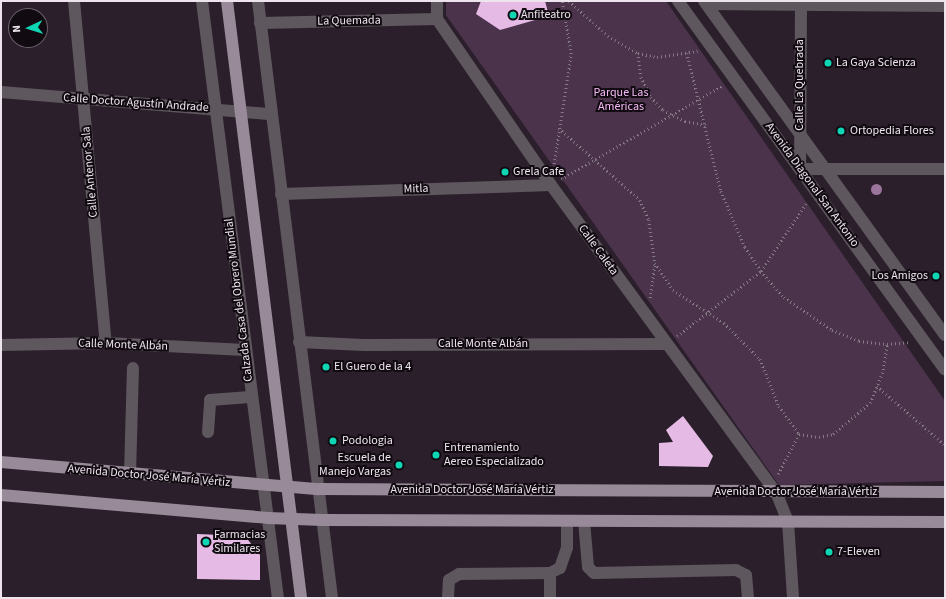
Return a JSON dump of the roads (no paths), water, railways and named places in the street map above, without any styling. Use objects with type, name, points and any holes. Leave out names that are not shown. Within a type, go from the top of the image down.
[{"type":"main road","name":"Calzada Casa del Obrero Mundial","points":[[227,1],[289,488],[301,598]]},
{"type":"main road","name":"Avenida Doctor José María Vértiz","points":[[1,462],[264,486],[319,489],[774,489],[945,492]]},
{"type":"main road","points":[[1,495],[268,518],[323,520],[945,522]]},
{"type":"street","name":"Calle Antenor Sala","points":[[74,1],[106,343]]},
{"type":"street","name":"Calzada Casa del Obrero Mundial","points":[[202,1],[250,397],[264,486],[278,598]]},
{"type":"street","points":[[258,1],[299,342],[332,598]]},
{"type":"street","points":[[437,1],[437,19]]},
{"type":"street","name":"Avenida Diagonal San Antonio","points":[[678,1],[945,370]]},
{"type":"street","points":[[706,3],[945,6]]},
{"type":"street","name":"Avenida Diagonal San Antonio","points":[[706,3],[944,331]]},
{"type":"street","name":"Calle La Quebrada","points":[[800,169],[801,4]]},
{"type":"street","name":"La Quemada","points":[[260,23],[437,19]]},
{"type":"street","name":"Calle Caleta","points":[[437,19],[551,185],[774,489],[788,522],[793,598]]},
{"type":"street","name":"Calle Doctor Agustín Andrade","points":[[1,92],[83,100],[271,114]]},
{"type":"street","points":[[800,169],[945,169]]},
{"type":"street","name":"Mitla","points":[[281,194],[551,185]]},
{"type":"street","name":"Calle Monte Albán","points":[[299,342],[364,345],[667,344]]},
{"type":"street","name":"Calle Monte Albán","points":[[1,345],[106,343],[245,350]]},
{"type":"street","points":[[130,474],[133,368]]},
{"type":"street","points":[[208,432],[210,400],[250,397]]},
{"type":"street","points":[[448,598],[449,580],[459,574],[550,573],[560,568],[565,560],[567,521]]},
{"type":"street","points":[[584,521],[588,566],[594,573],[736,570],[746,575],[748,598]]},
{"type":"street","points":[[550,573],[550,598]]},
{"type":"place","name":"Anfiteatro","points":[[513,15]]},
{"type":"place","name":"La Gaya Scienza","points":[[828,63]]},
{"type":"place","name":"Ortopedia Flores","points":[[841,131]]},
{"type":"place","name":"Grela Cafe","points":[[505,172]]},
{"type":"place","name":"Los Amigos","points":[[936,276]]},
{"type":"place","name":"El Guero de la 4","points":[[326,367]]},
{"type":"place","name":"Podologia","points":[[333,441]]},
{"type":"place","name":"Entrenamiento Aereo Especializado","points":[[436,455]]},
{"type":"place","name":"Escuela de Manejo Vargas","points":[[399,465]]},
{"type":"place","name":"Farmacias Similares","points":[[206,542]]},
{"type":"place","name":"7-Eleven","points":[[829,552]]},
{"type":"park label","name":"Parque Las Américas","points":[[621,100]]}]
